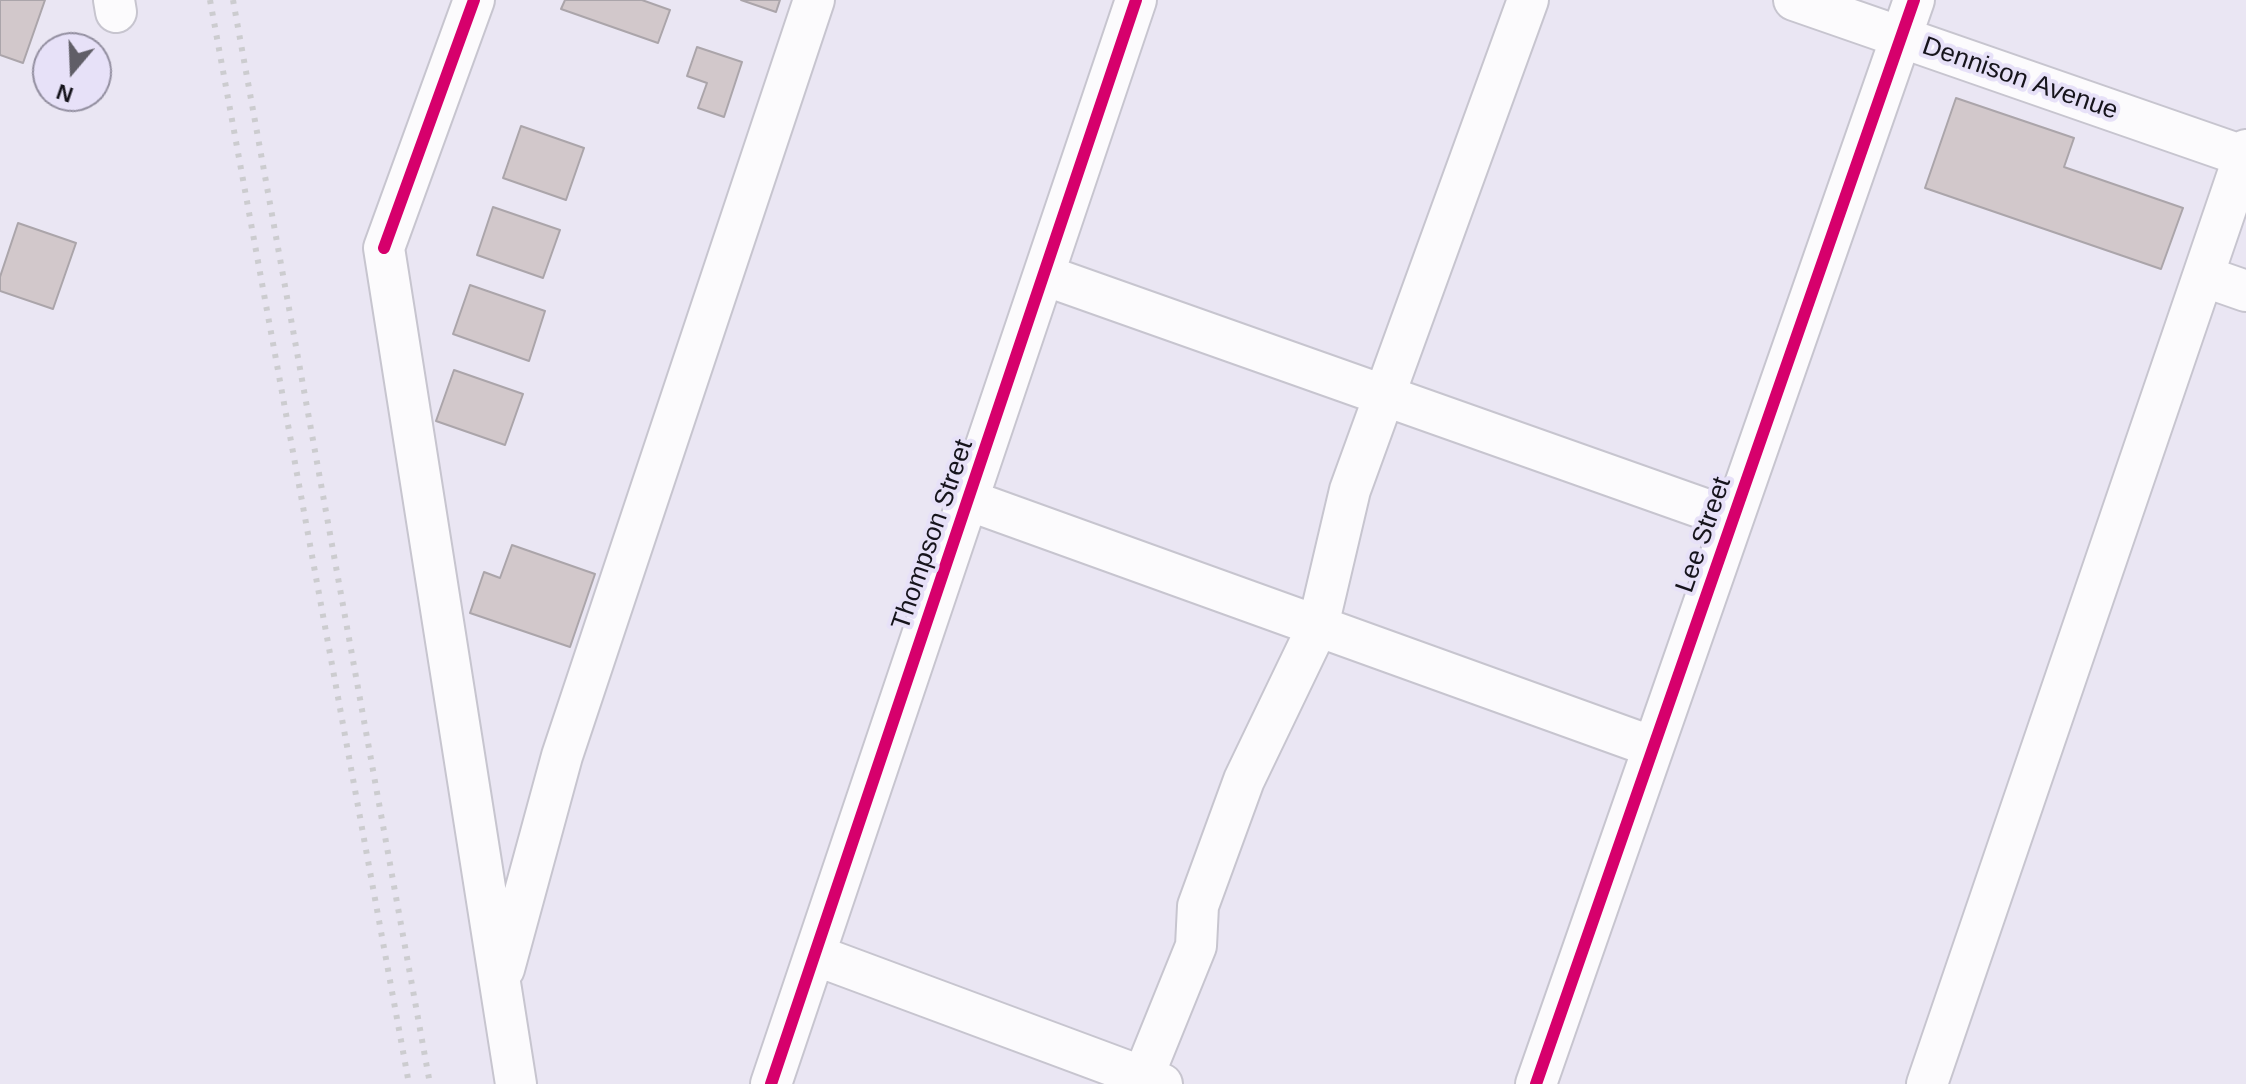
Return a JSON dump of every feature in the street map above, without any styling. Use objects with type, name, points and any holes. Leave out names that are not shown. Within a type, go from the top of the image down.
[{"type":"street","points":[[474,0],[384,248],[516,1084]]},
{"type":"street","points":[[500,985],[562,756],[814,0]]},
{"type":"street","name":"Thompson Street","points":[[771,1084],[1136,0]]},
{"type":"street","points":[[815,955],[1152,1081],[1196,946],[1198,906],[1244,780],[1318,626],[1350,490],[1528,0]]},
{"type":"street","name":"Dennison Avenue","points":[[1794,0],[2245,154]]},
{"type":"street","name":"Lee Street","points":[[1536,1084],[1914,0]]},
{"type":"street","points":[[1927,1084],[2245,154]]},
{"type":"street","points":[[1044,275],[1733,519]]},
{"type":"street","points":[[2203,276],[2246,291]]},
{"type":"street","points":[[968,500],[1653,747]]},
{"type":"building","points":[[0,0],[45,0],[23,63],[0,55]]},
{"type":"building","points":[[565,0],[642,0],[670,10],[658,43],[561,9]]},
{"type":"building","points":[[741,0],[780,0],[776,12]]},
{"type":"building","points":[[697,47],[742,62],[724,117],[698,108],[707,83],[687,76]]},
{"type":"building","points":[[1956,98],[2074,138],[2064,167],[2183,208],[2161,269],[1925,188]]},
{"type":"building","points":[[521,126],[584,148],[566,200],[503,178]]},
{"type":"building","points":[[493,207],[560,230],[543,278],[477,255]]},
{"type":"building","points":[[18,223],[76,243],[53,309],[0,291],[0,277]]},
{"type":"building","points":[[470,285],[545,311],[529,361],[453,334]]},
{"type":"building","points":[[454,370],[523,394],[505,445],[436,421]]},
{"type":"building","points":[[512,545],[595,574],[570,647],[470,613],[484,572],[500,578]]},
{"type":"railway","points":[[210,0],[409,1084]]},
{"type":"railway","points":[[233,0],[430,1084]]},
{"type":"cycle path","points":[[384,248],[474,0]]},
{"type":"cycle path","points":[[771,1084],[1136,0]]},
{"type":"cycle path","points":[[1536,1084],[1914,0]]}]
